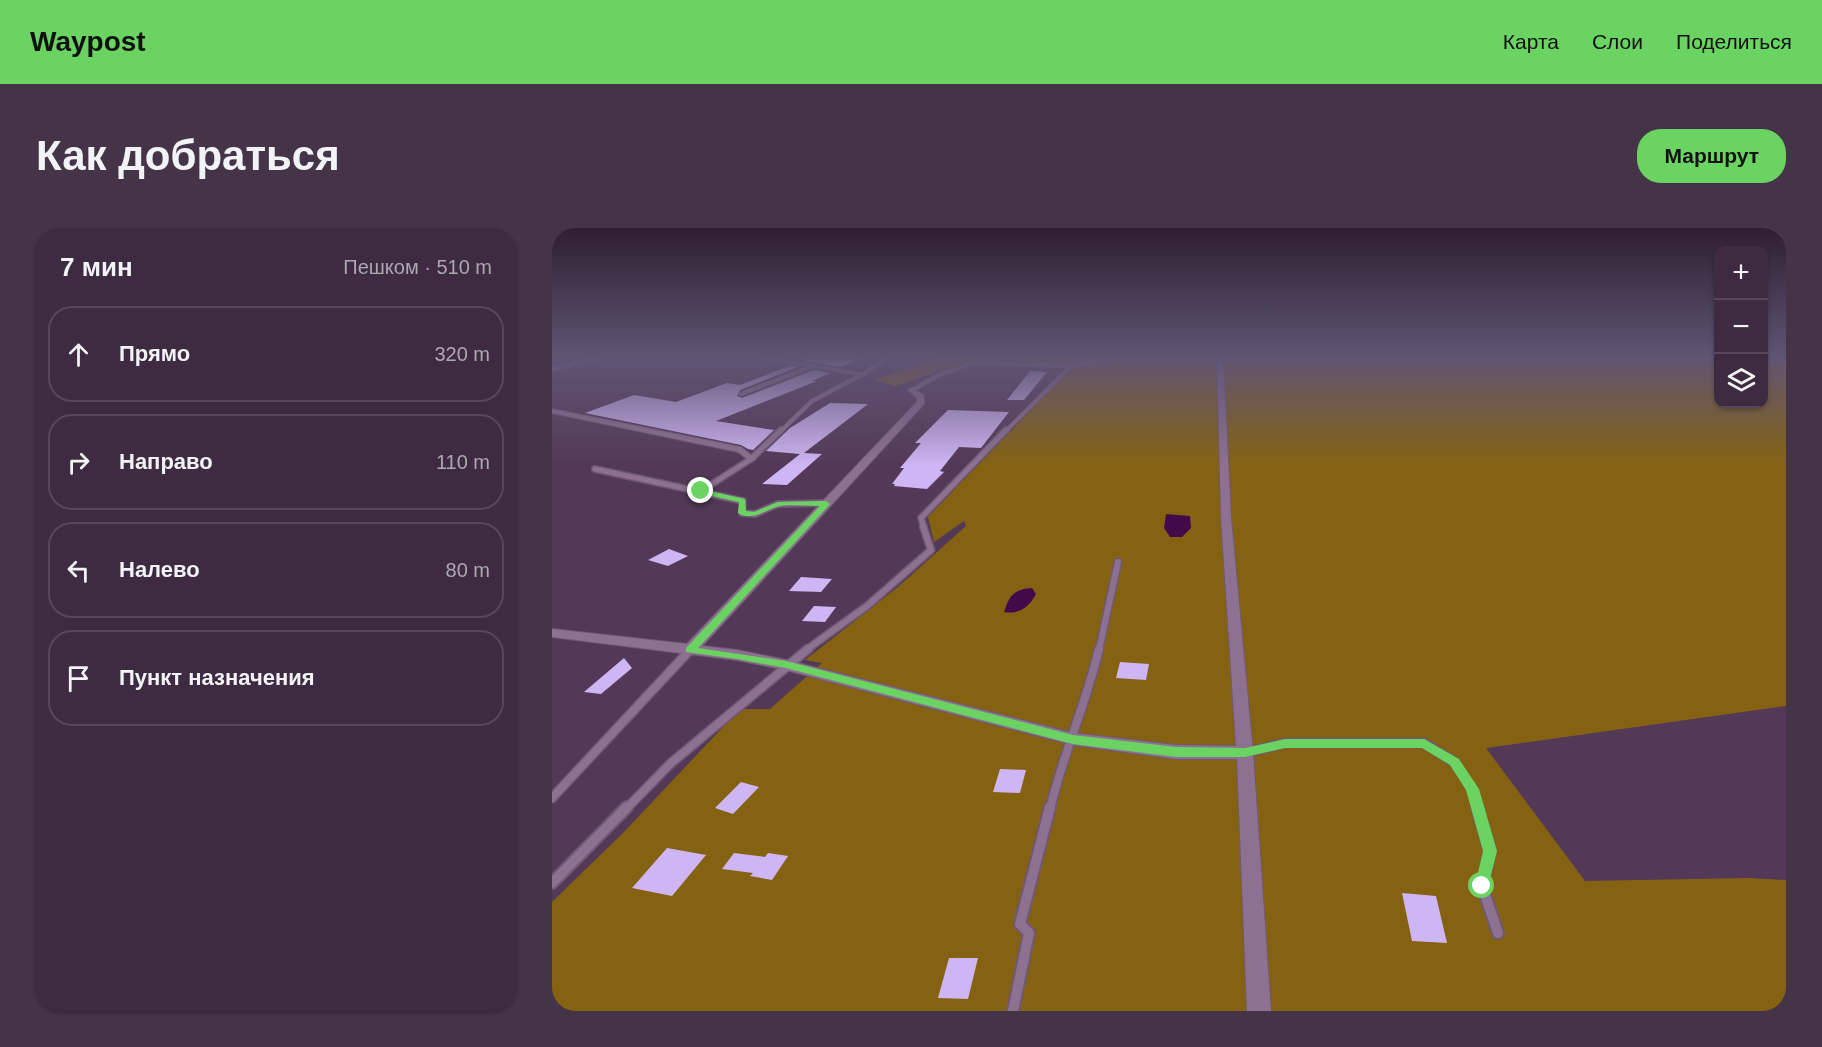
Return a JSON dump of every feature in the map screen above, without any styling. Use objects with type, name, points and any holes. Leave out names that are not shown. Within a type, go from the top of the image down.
[{"type":"street","points":[[690,650],[921,402],[921,397],[915,393]]},
{"type":"street","points":[[1221,393],[1226,517],[1245,753],[1259,1011]]},
{"type":"street","points":[[552,411],[741,450],[751,459]]},
{"type":"street","points":[[552,633],[737,655],[786,665],[1073,739],[1176,752],[1245,753]]},
{"type":"lane","points":[[741,394],[745,393]]},
{"type":"lane","points":[[701,491],[751,459],[812,400],[827,393]]},
{"type":"lane","points":[[552,883],[671,763],[786,665],[867,606],[931,550],[921,518],[1043,393]]},
{"type":"lane","points":[[595,469],[743,501],[742,513],[755,514],[778,504],[826,504]]},
{"type":"lane","points":[[1013,1011],[1029,933],[1020,924],[1061,764],[1073,739],[1090,690],[1118,562]]},
{"type":"lane","points":[[552,798],[690,650]]},
{"type":"lane","points":[[1245,753],[1285,743],[1424,743],[1454,762],[1472,789],[1490,851],[1482,886],[1498,933]]},
{"type":"shaded area","points":[[1047,393],[1714,393],[1714,408],[1768,408],[1768,393],[1786,393],[1786,706],[1486,748],[1585,881],[1748,878],[1786,880],[1786,1011],[552,1011],[552,902],[623,833],[740,709],[770,709],[822,663],[805,660],[898,587],[966,526],[964,521],[934,542],[928,517]]},
{"type":"shaded area","points":[[1166,514],[1190,516],[1191,528],[1182,537],[1170,537],[1164,528]]},
{"type":"shaded area","points":[[1032,588],[1036,594],[1027,606],[1019,611],[1004,612],[1013,594]]},
{"type":"building","points":[[701,393],[739,393],[737,396],[742,398],[756,393],[788,393],[716,421],[774,430],[753,450],[741,445],[585,413],[634,395],[676,402]]},
{"type":"building","points":[[1013,393],[1030,393],[1024,400],[1007,400]]},
{"type":"building","points":[[830,403],[868,404],[804,453],[822,454],[787,485],[762,484],[800,454],[766,451],[790,428]]},
{"type":"building","points":[[948,410],[1009,412],[981,448],[959,447],[940,471],[944,472],[927,489],[894,486],[895,484],[892,484],[904,468],[900,468],[921,443],[915,443]]},
{"type":"building","points":[[669,549],[688,556],[668,566],[648,560]]},
{"type":"building","points":[[801,577],[832,579],[821,592],[789,591]]},
{"type":"building","points":[[814,606],[836,607],[825,622],[802,621]]},
{"type":"building","points":[[624,658],[632,668],[601,694],[584,692]]},
{"type":"building","points":[[1120,662],[1149,664],[1146,680],[1116,678]]},
{"type":"building","points":[[1000,769],[1026,770],[1020,793],[993,792]]},
{"type":"building","points":[[741,782],[759,787],[733,814],[715,808]]},
{"type":"building","points":[[667,848],[706,855],[672,896],[632,888]]},
{"type":"building","points":[[734,853],[765,857],[768,853],[788,856],[772,880],[750,876],[753,873],[722,869]]},
{"type":"building","points":[[1402,893],[1436,896],[1447,943],[1412,941]]},
{"type":"building","points":[[949,958],[978,958],[968,999],[938,998]]},
{"type":"route","points":[[701,491],[743,501],[742,513],[755,514],[778,504],[826,504],[690,650],[737,655],[786,665],[1073,739],[1176,752],[1245,753],[1285,743],[1424,743],[1454,762],[1472,789],[1490,851],[1482,886]]}]
